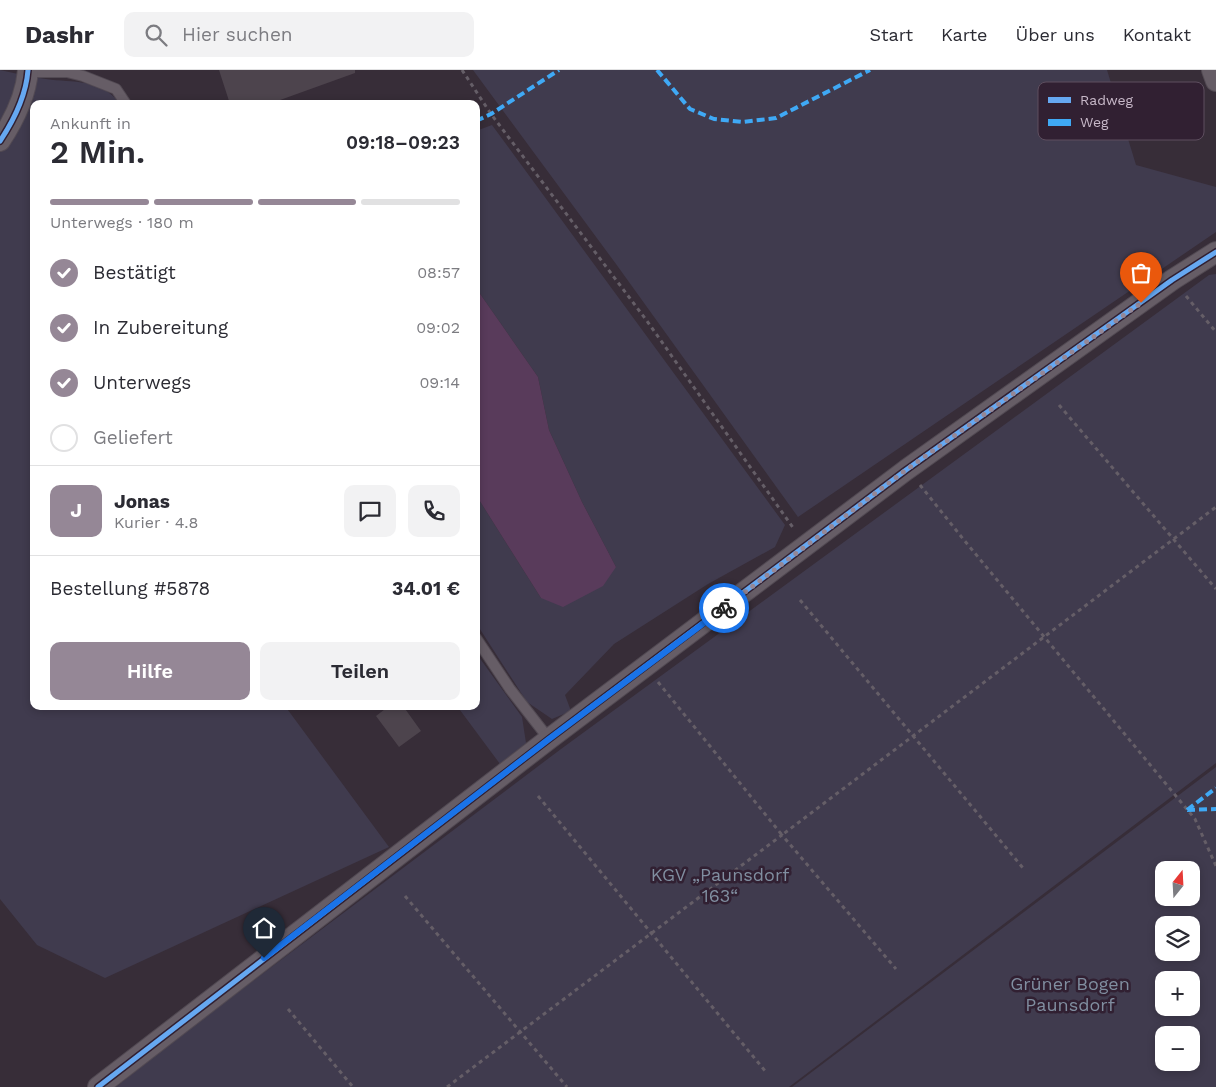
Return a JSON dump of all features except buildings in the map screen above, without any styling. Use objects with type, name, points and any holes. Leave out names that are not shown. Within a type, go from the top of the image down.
[{"type":"street","points":[[1212,70],[1216,81]]},
{"type":"street","points":[[0,141],[11,125],[20,104],[28,71]]},
{"type":"street","points":[[98,1087],[549,739],[906,470],[1172,280],[1216,252]]},
{"type":"lane","points":[[28,71],[67,72],[82,76],[116,89],[123,100]]},
{"type":"lane","points":[[480,644],[510,689],[549,739]]},
{"type":"path","points":[[462,70],[491,114],[647,322],[806,546]]},
{"type":"path","points":[[1172,280],[1216,332]]},
{"type":"path","points":[[1059,405],[1216,589]]},
{"type":"path","points":[[906,470],[922,486],[964,540],[1195,819],[1216,866]]},
{"type":"path","points":[[447,1087],[1216,507]]},
{"type":"path","points":[[800,600],[1023,868]]},
{"type":"path","points":[[645,667],[782,835],[896,968]]},
{"type":"path","points":[[538,796],[766,1072]]},
{"type":"path","points":[[405,896],[567,1087]]},
{"type":"path","points":[[288,1009],[353,1087]]},
{"type":"green space","points":[[0,70],[40,78],[86,83],[105,90],[116,100],[30,100],[30,710],[288,710],[389,847],[105,978],[37,945],[0,899]]},
{"type":"green space","points":[[473,70],[1107,70],[1111,82],[1038,82],[1038,140],[1128,140],[1136,165],[1216,187],[1216,232],[798,517],[616,264]]},
{"type":"green space","points":[[492,125],[785,525],[775,547],[708,584],[614,644],[565,695],[571,711],[552,719],[527,702],[480,629],[480,501],[541,598],[616,567],[582,502],[549,430],[538,377],[480,294],[480,130]]},
{"type":"green space","name":"KGV „Paunsdorf 163“","points":[[1216,274],[1216,763],[789,1087],[116,1087],[180,1036],[561,749],[1209,275]]},
{"type":"green space","points":[[480,659],[522,717],[526,743],[500,764],[460,710],[480,710]]},
{"type":"green space","name":"Grüner Bogen Paunsdorf","points":[[1216,767],[1216,1087],[792,1087]]},
{"type":"shaded area","points":[[480,294],[538,377],[549,430],[582,502],[616,567],[603,586],[563,607],[541,598],[480,501]]},
{"type":"marked path","points":[[480,119],[559,70]]},
{"type":"marked path","points":[[657,70],[690,109],[714,119],[743,122],[776,118],[870,70]]},
{"type":"marked path","points":[[1187,810],[1216,788]]},
{"type":"marked path","points":[[1187,810],[1216,809]]},
{"type":"cycle path","points":[[0,141],[18,107],[25,89],[28,70]]},
{"type":"cycle path","points":[[98,1087],[549,739],[906,470],[1172,280],[1216,252]]},
{"type":"way so far","points":[[724,608],[906,470],[1141,303]]},
{"type":"route","points":[[264,958],[549,739],[724,608]]}]
